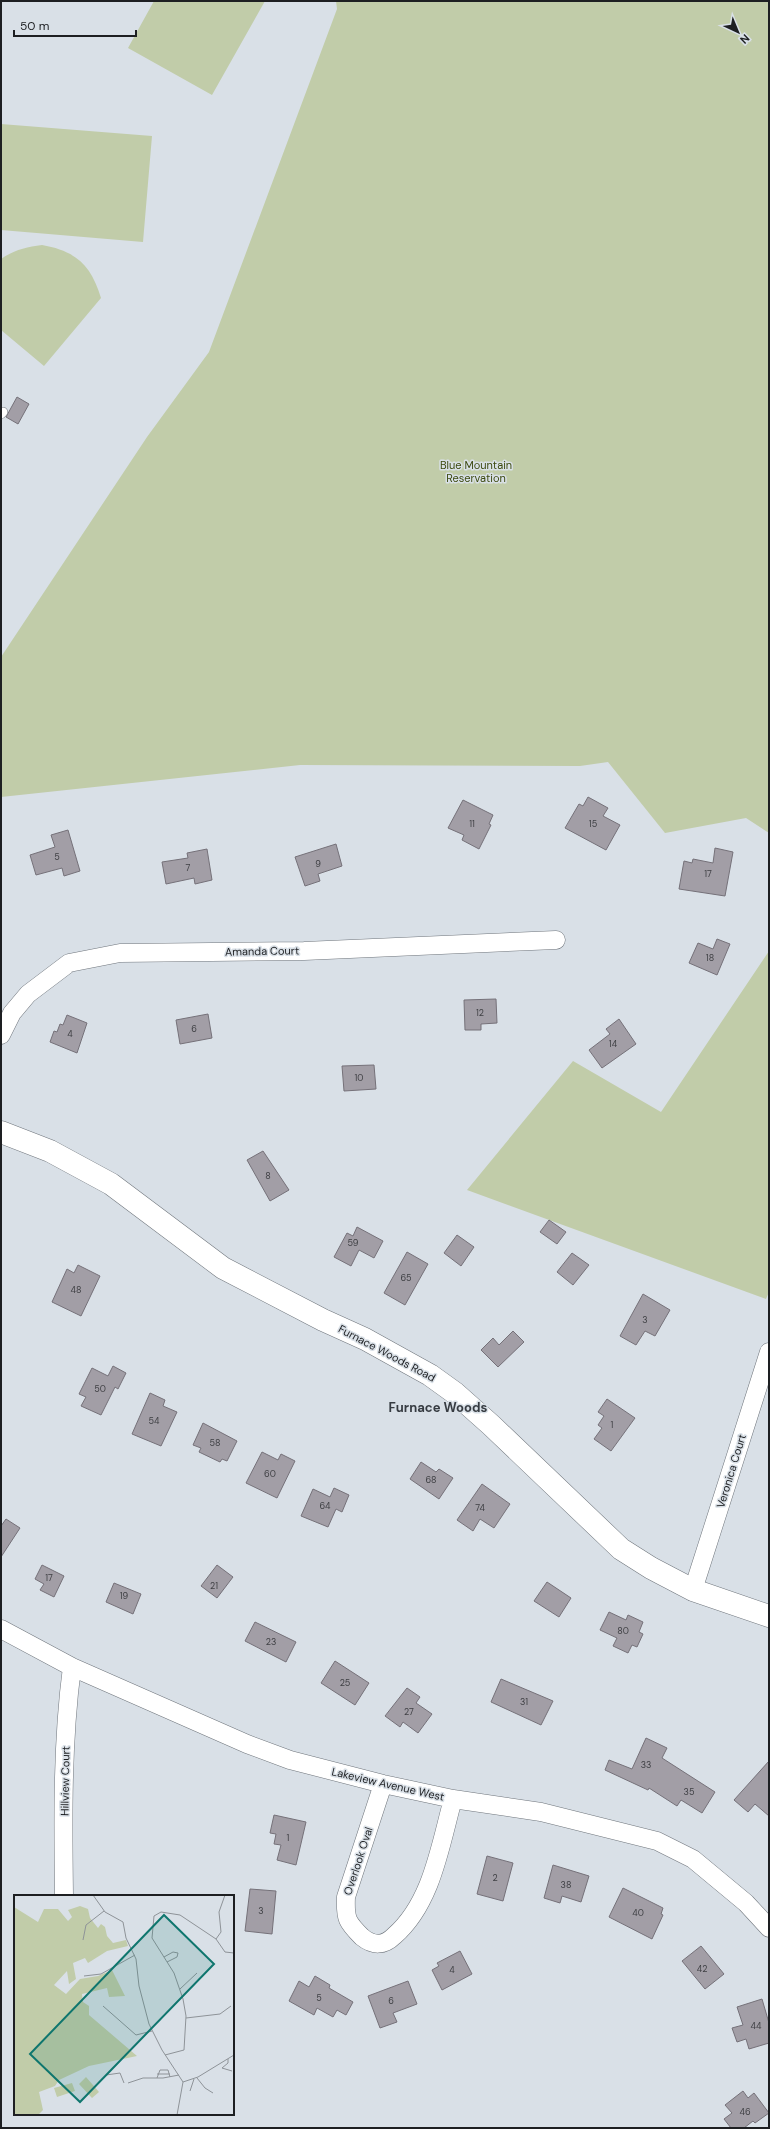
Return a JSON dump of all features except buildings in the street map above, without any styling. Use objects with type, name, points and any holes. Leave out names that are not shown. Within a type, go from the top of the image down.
[{"type":"street","name":"Amanda Court","points":[[1,1035],[12,1013],[28,994],[69,963],[120,953],[304,951],[556,940]]},
{"type":"street","name":"Furnace Woods Road","points":[[1,1132],[50,1151],[111,1184],[223,1268],[323,1320],[365,1339],[430,1375],[455,1393],[491,1425],[621,1549],[651,1568],[694,1590],[769,1616]]},
{"type":"street","name":"Veronica Court","points":[[694,1590],[769,1352]]},
{"type":"street","name":"Lakeview Avenue West","points":[[1,1629],[72,1667],[247,1744],[290,1760],[383,1784],[453,1799],[541,1812],[657,1841],[693,1859],[746,1903],[769,1928]]},
{"type":"street","name":"Hillview Court","points":[[64,1895],[66,1718],[72,1667]]},
{"type":"street","name":"Overlook Oval","points":[[383,1784],[346,1898],[345,1914],[349,1924],[368,1942],[381,1944],[391,1939],[415,1914],[433,1870],[453,1799]]},
{"type":"green space","points":[[154,1],[265,1],[212,95],[128,48]]},
{"type":"green space","name":"Blue Mountain Reservation","points":[[336,1],[769,1],[769,833],[746,818],[665,833],[608,762],[580,766],[300,765],[1,797],[1,657],[147,437],[209,352],[337,9]]},
{"type":"green space","points":[[1,124],[152,136],[143,242],[1,230]]},
{"type":"green space","points":[[42,245],[64,251],[80,261],[87,268],[97,286],[101,298],[44,366],[1,330],[1,259],[20,249]]},
{"type":"green space","points":[[769,951],[769,1292],[766,1299],[467,1190],[573,1061],[661,1112]]},
{"type":"district","name":"Furnace Woods","points":[[438,1407]]}]
